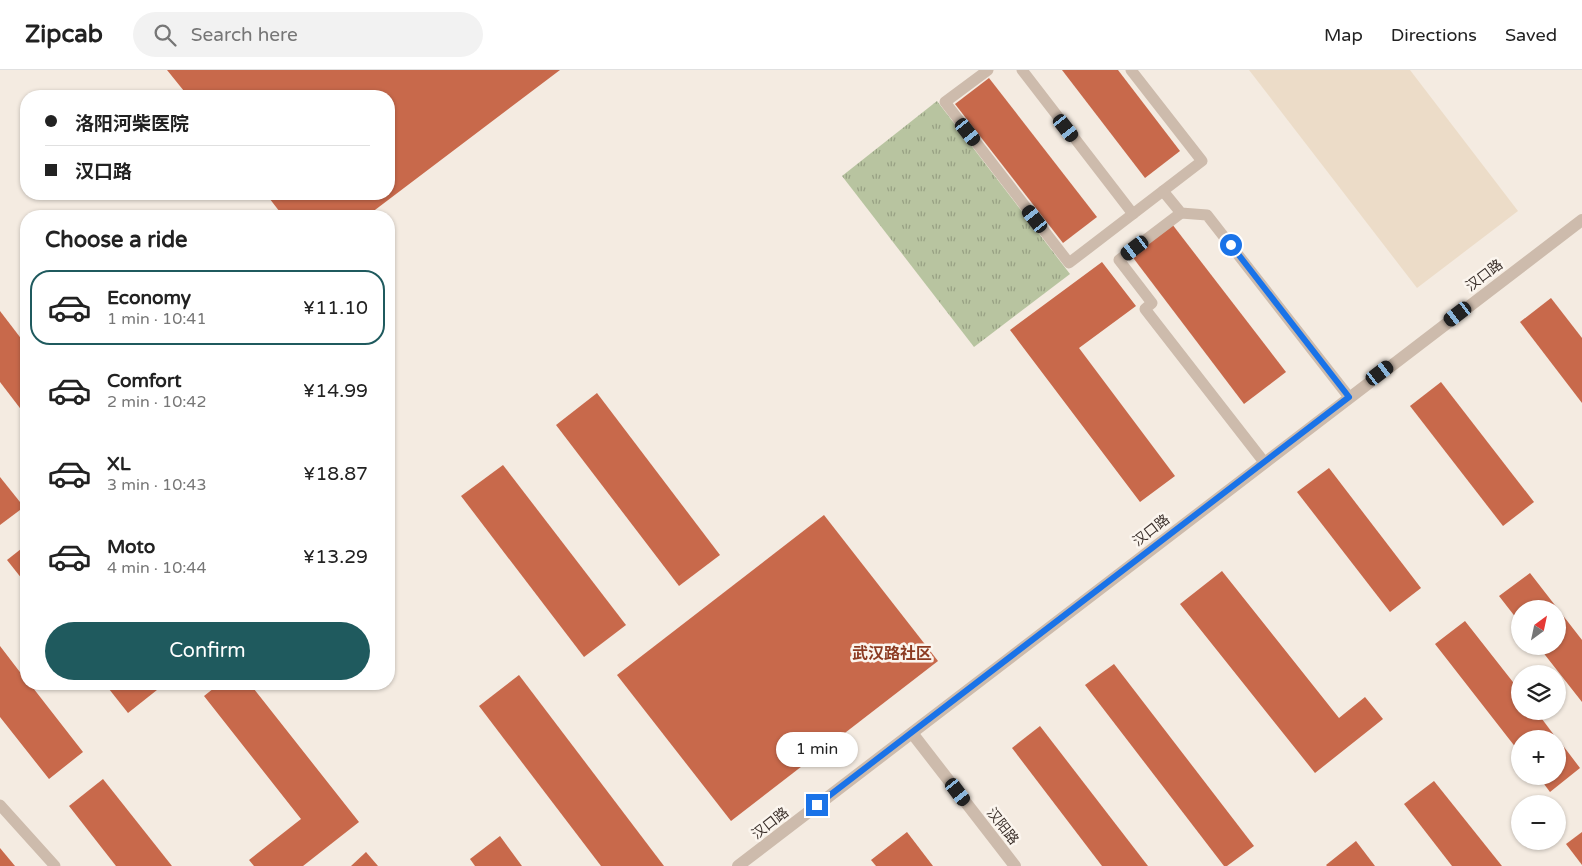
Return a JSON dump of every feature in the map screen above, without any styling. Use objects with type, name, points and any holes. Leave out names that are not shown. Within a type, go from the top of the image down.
[{"type":"street","name":"汉口路","points":[[738,866],[1582,220]]},
{"type":"street","name":"汉阳路","points":[[912,733],[1014,866]]},
{"type":"lane","points":[[988,70],[945,102],[1069,263],[1202,161],[1131,70]]},
{"type":"lane","points":[[1022,70],[1133,214]]},
{"type":"lane","points":[[1163,191],[1181,213]]},
{"type":"lane","points":[[1264,462],[1144,309],[1152,303],[1119,260],[1181,213],[1207,214],[1349,397]]},
{"type":"lane","points":[[0,805],[55,866]]},
{"type":"green space","points":[[937,101],[1070,274],[974,347],[842,176]]},
{"type":"shaded area","points":[[1249,70],[1410,70],[1518,211],[1417,288]]},
{"type":"building","points":[[167,70],[560,70],[395,195],[395,90],[183,90]]},
{"type":"building","points":[[1062,70],[1118,70],[1180,151],[1145,178]]},
{"type":"building","points":[[989,78],[1097,217],[1063,243],[955,104]]},
{"type":"building","points":[[271,200],[388,200],[375,210],[278,210]]},
{"type":"building","points":[[1172,224],[1286,372],[1244,404],[1131,255]]},
{"type":"building","points":[[1102,262],[1136,306],[1079,348],[1175,476],[1140,502],[1010,330]]},
{"type":"building","points":[[1551,298],[1582,338],[1582,403],[1520,322]]},
{"type":"building","points":[[0,311],[20,337],[20,408],[0,382]]},
{"type":"building","points":[[1441,382],[1534,502],[1503,526],[1410,406]]},
{"type":"building","points":[[597,393],[720,555],[679,586],[556,425]]},
{"type":"building","points":[[503,465],[626,625],[584,657],[461,496]]},
{"type":"building","points":[[1329,468],[1421,588],[1390,612],[1297,492]]},
{"type":"building","points":[[0,477],[20,502],[20,510],[0,525]]},
{"type":"building","points":[[824,515],[938,661],[731,821],[617,675]]},
{"type":"building","points":[[20,550],[20,576],[7,560]]},
{"type":"building","points":[[1222,571],[1339,718],[1365,697],[1383,719],[1315,773],[1180,604]]},
{"type":"building","points":[[1530,573],[1551,600],[1511,600],[1511,611],[1499,596]]},
{"type":"building","points":[[1566,619],[1582,640],[1582,702],[1566,682],[1566,665],[1553,665],[1545,655],[1566,655]]},
{"type":"building","points":[[1465,621],[1511,680],[1511,720],[1543,720],[1550,730],[1511,730],[1511,741],[1435,644]]},
{"type":"building","points":[[0,646],[20,672],[20,690],[35,690],[83,752],[49,779],[0,717]]},
{"type":"building","points":[[1114,664],[1254,846],[1227,866],[1224,866],[1085,685]]},
{"type":"building","points":[[519,675],[664,866],[601,866],[479,706]]},
{"type":"building","points":[[110,690],[157,690],[128,713]]},
{"type":"building","points":[[212,690],[255,690],[359,822],[303,866],[254,866],[249,860],[301,819],[204,696]]},
{"type":"building","points":[[1040,726],[1148,866],[1102,866],[1012,748]]},
{"type":"building","points":[[1566,750],[1580,768],[1566,779]]},
{"type":"building","points":[[103,779],[172,866],[116,866],[69,806]]},
{"type":"building","points":[[1434,781],[1502,866],[1452,866],[1404,804]]},
{"type":"building","points":[[1545,785],[1559,785],[1550,792]]},
{"type":"building","points":[[907,832],[933,866],[876,866],[871,860]]},
{"type":"building","points":[[1582,832],[1582,865],[1566,844]]},
{"type":"building","points":[[500,836],[522,866],[475,866],[470,859]]},
{"type":"building","points":[[1356,841],[1375,866],[1326,865]]},
{"type":"building","points":[[0,848],[15,866],[0,866]]},
{"type":"building","points":[[366,852],[378,866],[351,866]]},
{"type":"district","name":"武汉路社区","points":[[892,653]]},
{"type":"route","points":[[817,805],[1349,397],[1231,245]]}]
